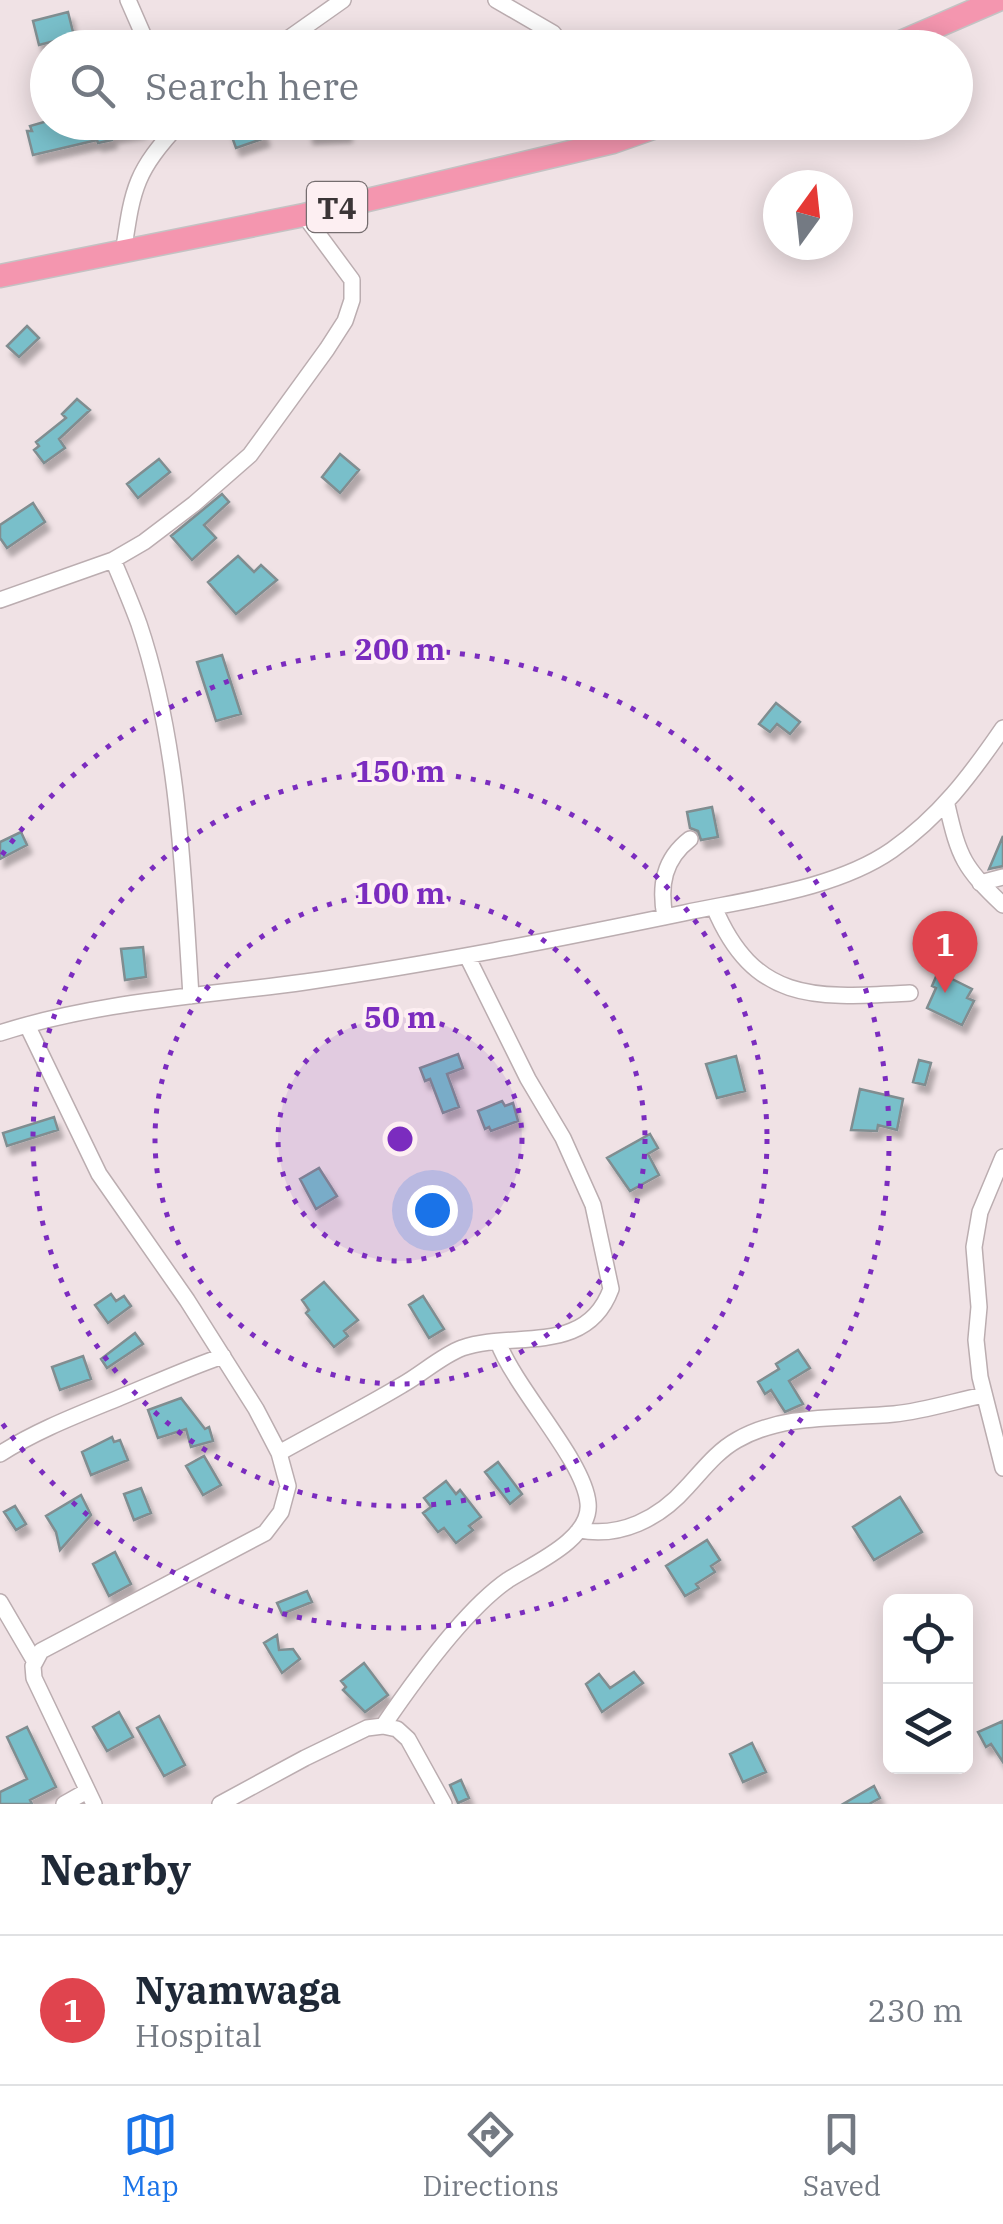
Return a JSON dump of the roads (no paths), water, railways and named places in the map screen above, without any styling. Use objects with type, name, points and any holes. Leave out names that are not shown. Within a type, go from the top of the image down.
[{"type":"highway","points":[[929,30],[998,0]]},
{"type":"highway","name":"T4","points":[[0,276],[304,215],[580,140]]},
{"type":"street","points":[[128,0],[140,30]]},
{"type":"street","points":[[300,30],[342,0]]},
{"type":"street","points":[[496,0],[548,30]]},
{"type":"street","points":[[123,254],[132,193],[145,164],[165,140]]},
{"type":"street","points":[[0,600],[113,560],[169,523],[250,456],[344,320],[352,300],[352,280],[304,215]]},
{"type":"street","points":[[113,560],[140,626],[163,720],[180,821],[191,996]]},
{"type":"street","points":[[0,1033],[191,996],[467,956],[768,897],[844,873],[890,852],[947,805],[1003,728]]},
{"type":"street","points":[[947,805],[957,850],[970,873],[1003,905]]},
{"type":"street","points":[[665,917],[663,892],[668,863],[690,838]]},
{"type":"street","points":[[980,883],[1003,878]]},
{"type":"street","points":[[714,907],[724,930],[751,969],[772,981],[805,992],[842,996],[910,993]]},
{"type":"street","points":[[280,1453],[404,1385],[456,1350],[482,1342],[553,1338],[578,1328],[600,1312],[611,1289],[593,1206],[564,1138],[528,1078],[467,956]]},
{"type":"street","points":[[27,1026],[99,1174],[223,1356],[280,1453],[288,1486],[281,1512],[266,1533],[41,1651],[35,1662],[34,1678],[91,1797],[64,1804]]},
{"type":"street","points":[[1003,1157],[980,1212],[974,1247],[979,1308],[976,1340],[984,1394],[1003,1468]]},
{"type":"street","points":[[383,1726],[413,1682],[483,1602],[578,1530],[588,1504],[569,1459],[507,1365],[498,1342]]},
{"type":"street","points":[[0,1454],[86,1411],[223,1356]]},
{"type":"street","points":[[578,1530],[628,1530],[683,1492],[734,1441],[786,1422],[898,1414],[984,1394]]},
{"type":"street","points":[[0,1602],[35,1662]]},
{"type":"street","points":[[220,1804],[367,1728],[383,1726],[397,1729],[408,1739],[444,1804]]},
{"type":"place","name":"Nyamwaga","points":[[945,993]]}]
